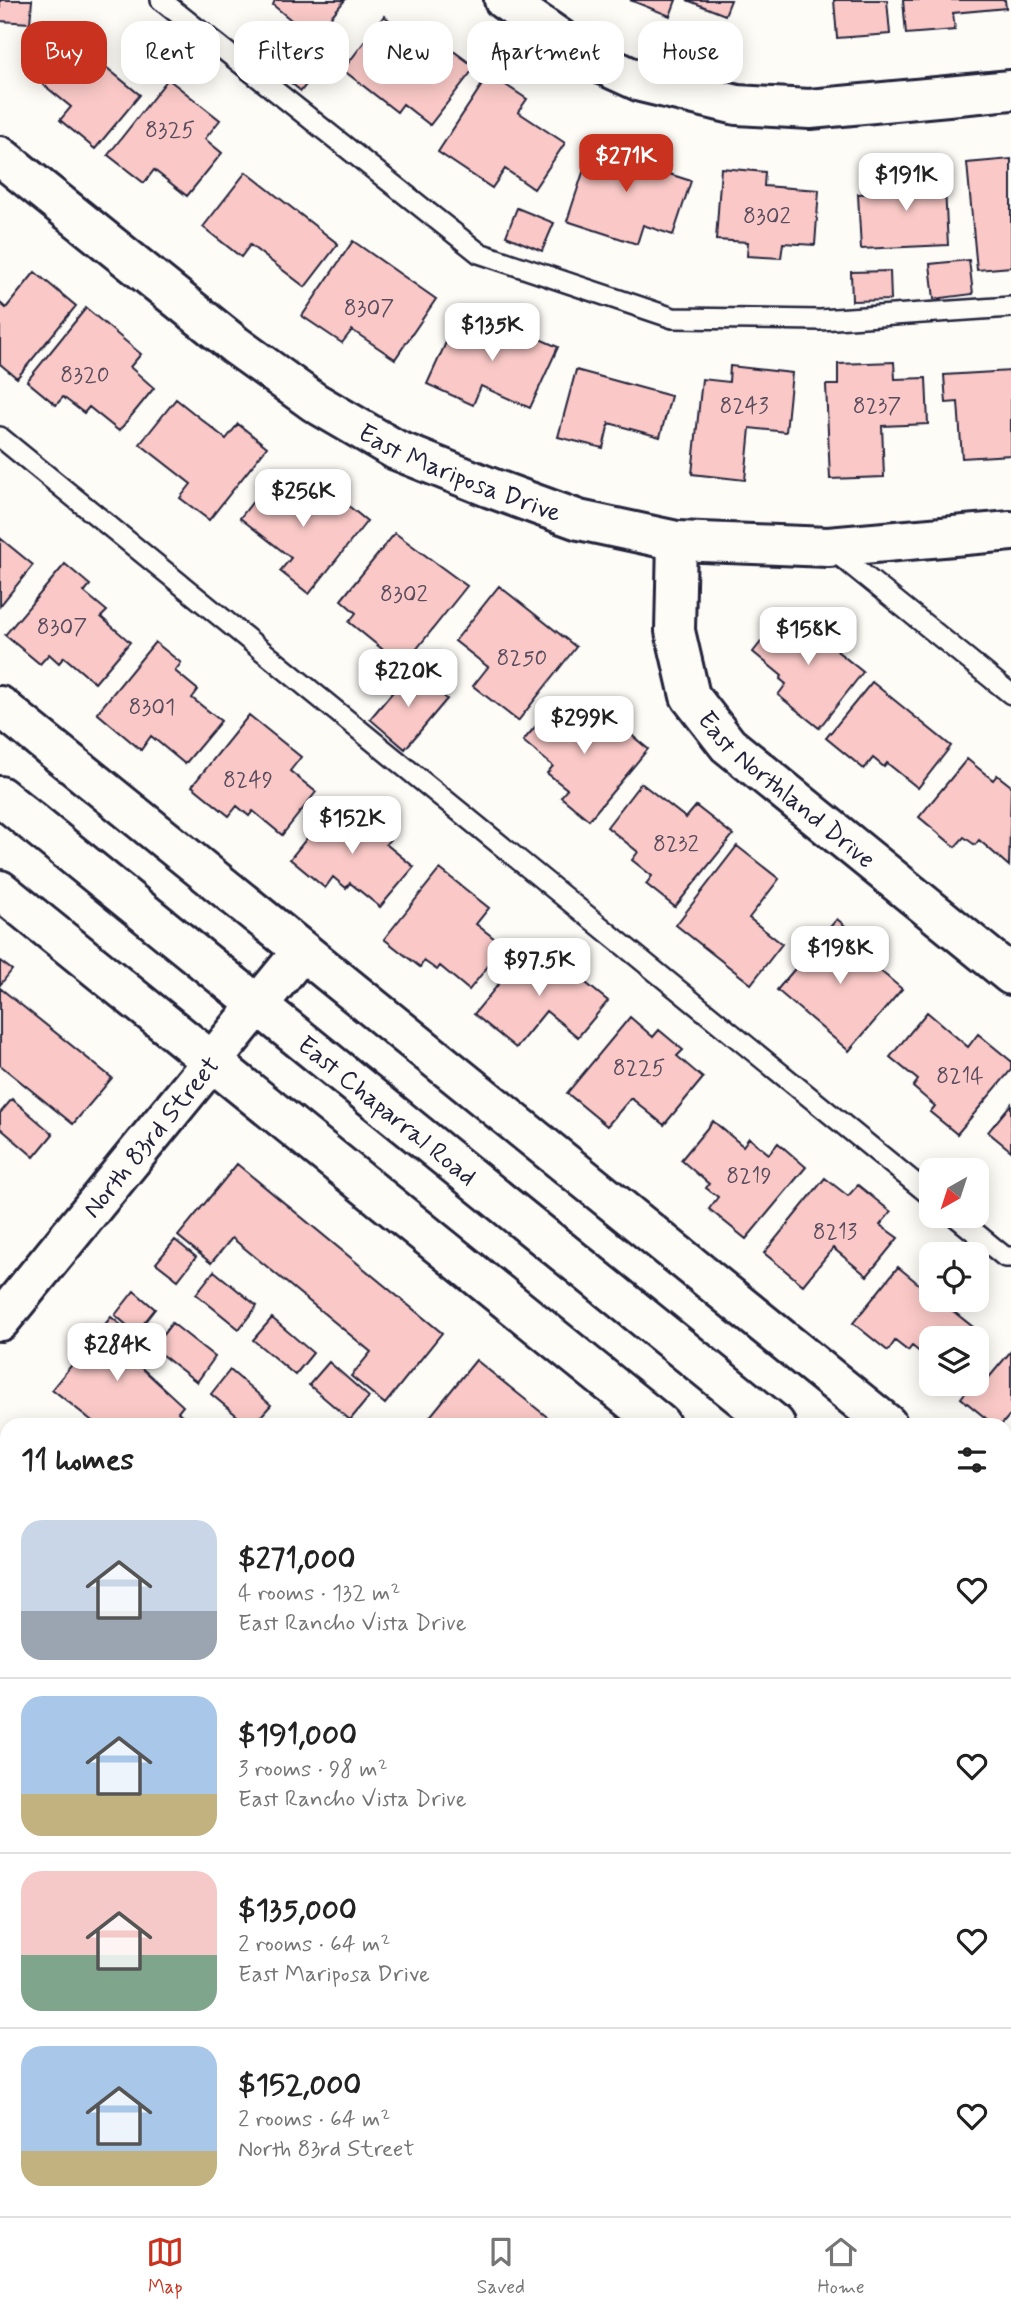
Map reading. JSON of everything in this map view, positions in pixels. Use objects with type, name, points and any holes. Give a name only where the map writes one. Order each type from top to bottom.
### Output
[{"type":"street","points":[[504,0],[586,57],[641,82],[737,105],[810,109],[1011,90]]},
{"type":"street","name":"East Mariposa Drive","points":[[0,156],[235,345],[314,402],[385,443],[491,488],[579,520],[677,541],[828,547],[1011,531]]},
{"type":"street","name":"East Northland Drive","points":[[677,541],[675,631],[690,696],[727,745],[1011,975]]},
{"type":"street","points":[[0,706],[880,1418]]},
{"type":"street","name":"East Chaparral Road","points":[[0,796],[768,1418]]},
{"type":"street","points":[[0,890],[653,1418]]},
{"type":"street","name":"North 83rd Street","points":[[0,1321],[302,951]]},
{"type":"lane","points":[[161,0],[479,253],[673,318],[820,320],[1011,307]]},
{"type":"lane","points":[[0,438],[919,1186]]},
{"type":"lane","points":[[828,547],[1011,694]]},
{"type":"lane","points":[[970,1228],[1005,1257],[1011,1257]]},
{"type":"building","points":[[0,0],[32,0],[30,21],[0,21]]},
{"type":"building","points":[[275,0],[345,0],[327,21],[292,21],[273,5]]},
{"type":"building","points":[[630,0],[676,0],[670,16]]},
{"type":"building","points":[[687,0],[731,0],[725,15]]},
{"type":"building","points":[[834,0],[887,0],[890,34],[837,38]]},
{"type":"building","points":[[903,0],[1005,0],[1006,8],[953,13],[955,30],[906,34]]},
{"type":"building","points":[[363,44],[363,84],[453,84],[453,51],[467,61],[467,77],[430,125],[403,104],[397,112],[349,75],[349,62]]},
{"type":"building","points":[[107,68],[121,79],[121,84],[127,84],[140,95],[95,149],[60,120],[71,107],[43,84],[107,84]]},
{"type":"building","points":[[164,84],[174,84],[220,120],[205,139],[222,153],[187,196],[154,170],[144,183],[108,155]]},
{"type":"building","points":[[292,84],[307,84],[301,91]]},
{"type":"building","points":[[482,84],[504,84],[527,99],[518,112],[565,143],[534,189],[505,169],[492,188],[438,152]]},
{"type":"building","points":[[595,136],[642,151],[638,164],[691,181],[673,235],[643,225],[637,244],[567,221]]},
{"type":"building","points":[[1011,159],[1011,267],[977,270],[967,163]]},
{"type":"building","points":[[721,168],[765,172],[764,186],[819,190],[815,245],[783,243],[781,258],[747,256],[748,242],[716,240]]},
{"type":"building","points":[[944,170],[948,245],[861,249],[858,194],[897,192],[896,172]]},
{"type":"building","points":[[246,172],[338,244],[305,287],[250,245],[241,257],[203,227]]},
{"type":"building","points":[[517,208],[554,223],[542,251],[506,236]]},
{"type":"building","points":[[353,241],[436,299],[395,359],[352,330],[342,343],[302,316]]},
{"type":"building","points":[[969,260],[973,294],[934,299],[930,264]]},
{"type":"building","points":[[890,271],[891,300],[852,301],[851,272]]},
{"type":"building","points":[[35,272],[76,306],[17,378],[0,364],[0,303],[6,308]]},
{"type":"building","points":[[86,308],[141,354],[130,367],[154,388],[119,431],[89,407],[84,413],[63,397],[56,405],[27,381]]},
{"type":"building","points":[[458,316],[489,331],[494,319],[558,347],[530,408],[481,386],[473,405],[427,384]]},
{"type":"building","points":[[894,362],[895,379],[926,378],[928,424],[882,426],[884,477],[830,479],[826,385],[838,385],[838,364]]},
{"type":"building","points":[[730,366],[792,373],[786,432],[750,428],[745,480],[692,474],[702,379],[729,382]]},
{"type":"building","points":[[576,370],[671,396],[660,437],[609,423],[603,448],[558,437]]},
{"type":"building","points":[[1011,371],[1011,455],[962,458],[958,402],[946,403],[944,375]]},
{"type":"building","points":[[176,399],[226,439],[238,424],[267,447],[209,520],[180,498],[191,484],[140,444]]},
{"type":"building","points":[[278,470],[324,507],[335,495],[367,521],[309,594],[280,571],[291,558],[240,518]]},
{"type":"building","points":[[395,533],[467,586],[403,666],[349,622],[356,613],[341,600]]},
{"type":"building","points":[[0,538],[33,565],[0,606]]},
{"type":"building","points":[[65,564],[90,585],[84,592],[107,611],[101,617],[130,642],[95,683],[64,657],[59,663],[49,654],[40,664],[5,635]]},
{"type":"building","points":[[499,586],[576,647],[518,721],[473,686],[488,667],[455,641]]},
{"type":"building","points":[[787,609],[812,630],[818,623],[843,644],[837,651],[863,672],[819,728],[778,695],[786,684],[780,679],[782,676],[753,652]]},
{"type":"building","points":[[155,642],[181,663],[175,671],[198,690],[192,698],[221,721],[185,764],[151,736],[141,750],[97,713]]},
{"type":"building","points":[[412,669],[447,699],[405,749],[370,719]]},
{"type":"building","points":[[872,682],[951,746],[918,788],[887,763],[884,767],[873,758],[864,769],[826,738]]},
{"type":"building","points":[[560,698],[600,732],[612,719],[648,749],[589,820],[561,797],[567,789],[547,773],[553,766],[523,741]]},
{"type":"building","points":[[249,715],[301,757],[290,771],[316,792],[282,835],[253,811],[249,816],[237,806],[229,816],[192,786]]},
{"type":"building","points":[[967,759],[993,780],[997,775],[1011,786],[1009,866],[979,840],[975,845],[964,837],[955,847],[919,817]]},
{"type":"building","points":[[641,783],[686,818],[696,806],[733,835],[675,907],[646,884],[652,876],[632,860],[638,852],[607,827]]},
{"type":"building","points":[[337,801],[363,822],[366,818],[391,838],[386,844],[414,867],[380,907],[350,883],[346,888],[333,877],[325,888],[290,859]]},
{"type":"building","points":[[737,846],[779,879],[749,918],[782,944],[751,984],[676,925]]},
{"type":"building","points":[[440,869],[489,908],[476,924],[504,946],[469,990],[440,966],[437,970],[424,961],[420,967],[384,939]]},
{"type":"building","points":[[837,919],[877,953],[870,962],[902,989],[849,1051],[777,990]]},
{"type":"building","points":[[534,941],[608,1001],[578,1037],[546,1011],[516,1048],[474,1014]]},
{"type":"building","points":[[0,961],[12,970],[0,985]]},
{"type":"building","points":[[0,988],[112,1078],[73,1124],[0,1065]]},
{"type":"building","points":[[927,1012],[968,1047],[978,1034],[1011,1061],[1011,1070],[957,1134],[930,1112],[935,1106],[913,1087],[918,1080],[890,1057]]},
{"type":"building","points":[[630,1017],[653,1037],[659,1030],[683,1050],[677,1056],[703,1078],[664,1125],[631,1098],[607,1126],[567,1093]]},
{"type":"building","points":[[12,1099],[53,1134],[34,1157],[0,1128],[0,1113]]},
{"type":"building","points":[[1011,1104],[1011,1151],[988,1132]]},
{"type":"building","points":[[713,1121],[743,1146],[749,1138],[769,1154],[778,1143],[806,1167],[746,1239],[709,1209],[718,1197],[706,1188],[709,1184],[681,1160]]},
{"type":"building","points":[[237,1164],[442,1333],[385,1404],[351,1376],[371,1352],[232,1238],[211,1263],[178,1236]]},
{"type":"building","points":[[825,1178],[848,1196],[858,1185],[891,1212],[880,1225],[898,1238],[867,1276],[833,1248],[803,1285],[764,1253]]},
{"type":"building","points":[[175,1240],[196,1257],[178,1280],[156,1263]]},
{"type":"building","points":[[898,1267],[919,1284],[919,1312],[954,1312],[972,1326],[919,1326],[919,1352],[912,1346],[908,1351],[895,1341],[888,1351],[853,1323]]},
{"type":"building","points":[[214,1271],[257,1306],[239,1329],[196,1294]]},
{"type":"building","points":[[134,1291],[155,1309],[136,1333],[115,1315]]},
{"type":"building","points":[[111,1317],[145,1345],[133,1360],[183,1406],[178,1412],[186,1418],[88,1418],[52,1389]]},
{"type":"building","points":[[272,1318],[313,1353],[295,1375],[253,1340]]},
{"type":"building","points":[[172,1323],[215,1357],[197,1382],[153,1348]]},
{"type":"building","points":[[1011,1351],[1011,1414],[1007,1418],[986,1418],[961,1398],[989,1396],[989,1377]]},
{"type":"building","points":[[476,1360],[548,1418],[429,1418]]},
{"type":"building","points":[[329,1362],[369,1397],[352,1418],[348,1418],[309,1385]]},
{"type":"building","points":[[230,1370],[271,1405],[259,1418],[240,1418],[211,1394]]}]
